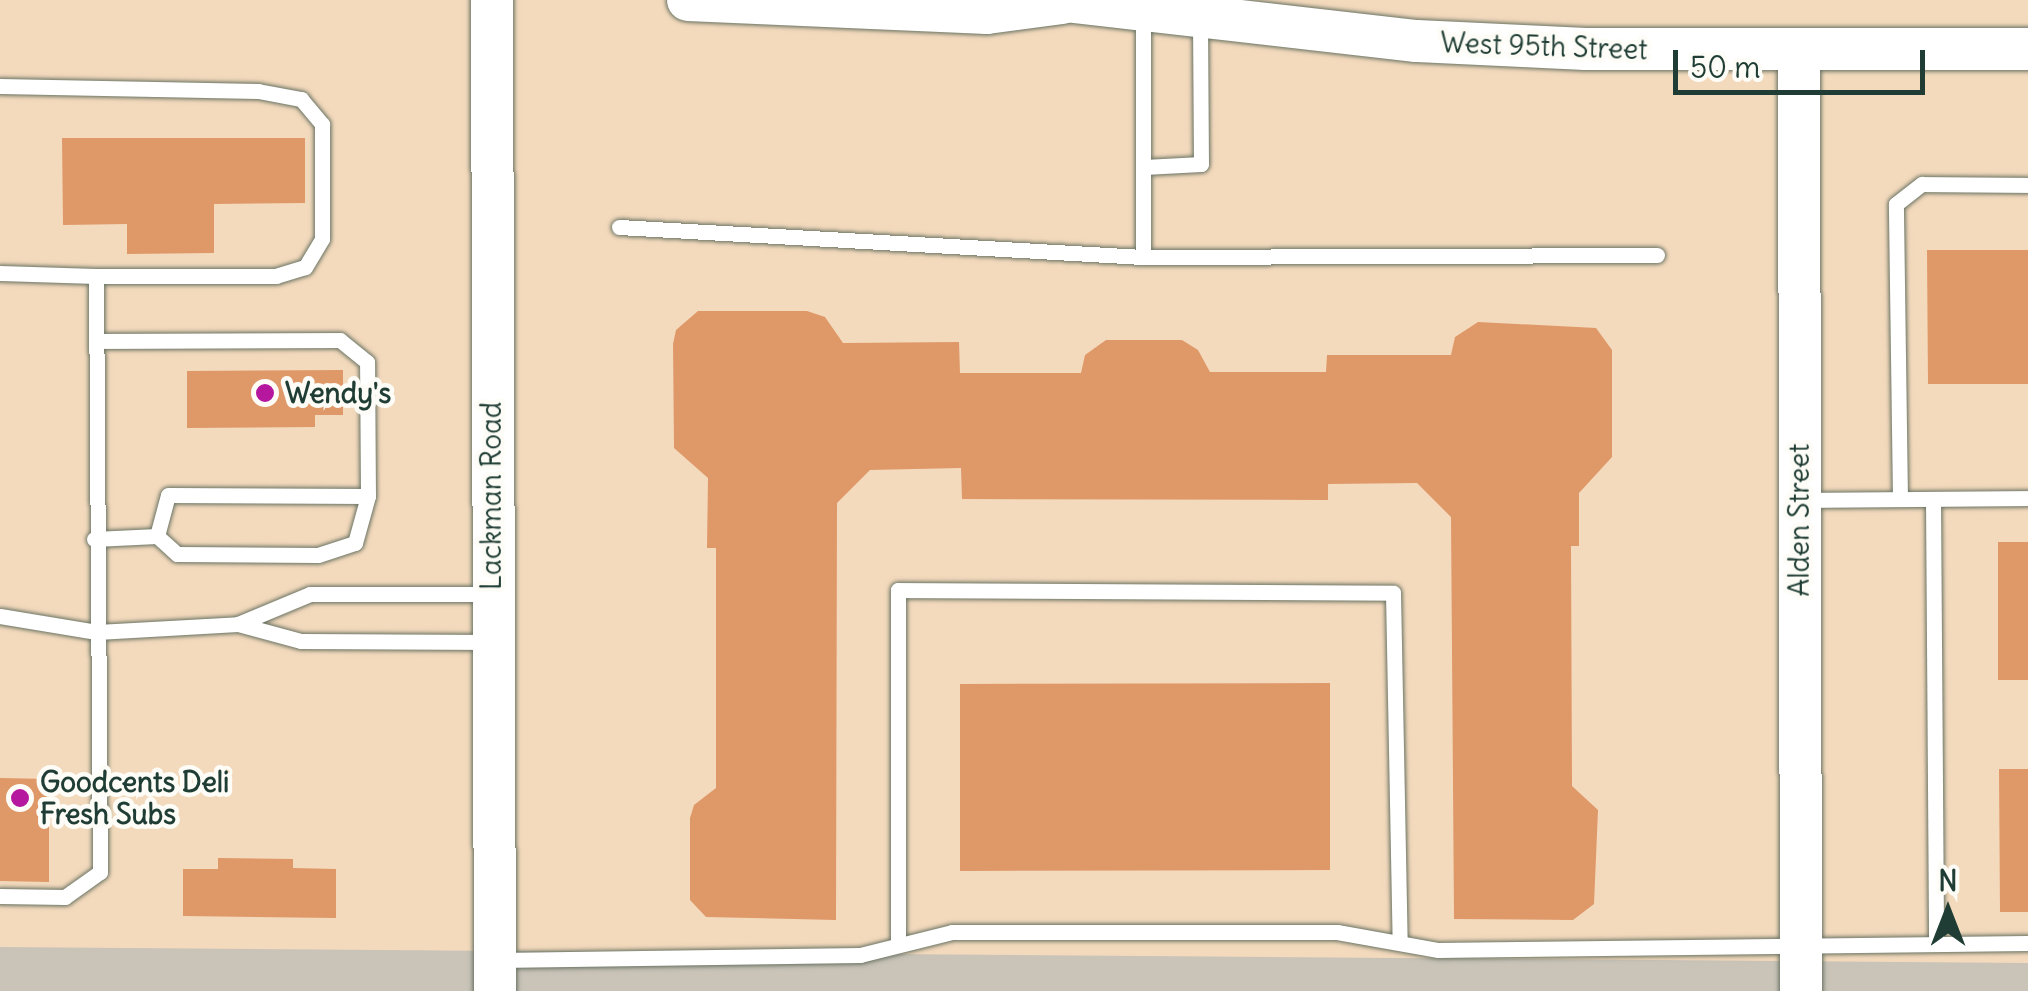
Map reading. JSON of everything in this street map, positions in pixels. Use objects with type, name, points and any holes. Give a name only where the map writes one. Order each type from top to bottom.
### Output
[{"type":"main road","name":"Lackman Road","points":[[492,0],[495,975]]},
{"type":"main road","name":"West 95th Street","points":[[688,0],[987,13],[1059,1],[1200,21],[1436,42],[1799,50],[2028,49]]},
{"type":"main road","name":"Alden Street","points":[[1799,50],[1800,991]]},
{"type":"lane","points":[[1143,14],[1143,257]]},
{"type":"lane","points":[[1144,167],[1202,164],[1200,21]]},
{"type":"lane","points":[[0,86],[258,91],[300,99],[322,124],[322,239],[305,267],[276,276],[0,273]]},
{"type":"lane","points":[[1900,499],[1896,204],[1922,184],[2028,185]]},
{"type":"lane","points":[[619,227],[1143,257],[1656,255]]},
{"type":"lane","points":[[0,896],[65,897],[100,872],[94,539],[96,276]]},
{"type":"lane","points":[[94,539],[156,536],[177,554],[318,555],[355,543],[368,496],[367,362],[340,340],[96,341]]},
{"type":"lane","points":[[156,536],[168,495],[368,496]]},
{"type":"lane","points":[[1799,500],[2028,498]]},
{"type":"lane","points":[[1933,499],[1936,944]]},
{"type":"lane","points":[[898,945],[898,590],[1393,593],[1400,943]]},
{"type":"lane","points":[[238,624],[310,594],[491,594]]},
{"type":"lane","points":[[0,616],[96,632],[238,624],[302,640],[491,642]]},
{"type":"lane","points":[[495,975],[860,954],[952,932],[1337,932],[1438,950],[2028,943]]},
{"type":"shaded area","points":[[0,947],[2028,963],[2028,991],[0,991]]},
{"type":"building","points":[[62,138],[305,138],[305,203],[214,204],[214,253],[127,254],[127,224],[63,225]]},
{"type":"building","points":[[1927,250],[2028,250],[2028,384],[1928,384]]},
{"type":"building","points":[[698,311],[807,311],[825,317],[843,343],[959,342],[960,373],[1081,373],[1085,355],[1106,340],[1182,340],[1198,350],[1210,372],[1326,372],[1327,355],[1451,355],[1455,337],[1478,322],[1596,328],[1612,350],[1612,457],[1579,493],[1579,546],[1571,546],[1572,786],[1598,810],[1594,904],[1573,920],[1454,919],[1451,517],[1417,483],[1328,484],[1328,500],[962,499],[961,468],[870,470],[837,503],[836,920],[706,917],[690,900],[690,818],[694,805],[716,788],[716,548],[707,548],[708,478],[674,448],[673,344],[676,330]]},
{"type":"building","name":"Wendy's","points":[[343,370],[343,415],[315,415],[315,427],[187,428],[187,371]]},
{"type":"building","points":[[1998,542],[2028,542],[2028,680],[1998,680]]},
{"type":"building","points":[[1330,683],[1330,870],[960,871],[960,684]]},
{"type":"building","points":[[1999,769],[2028,769],[2028,912],[2000,912]]},
{"type":"building","points":[[0,778],[49,779],[49,882],[0,881]]},
{"type":"building","points":[[218,858],[293,859],[293,868],[336,869],[336,918],[183,916],[183,869],[218,869]]},
{"type":"place","name":"Wendy's","points":[[265,393]]},
{"type":"place","name":"Goodcents Deli Fresh Subs","points":[[20,798]]}]
